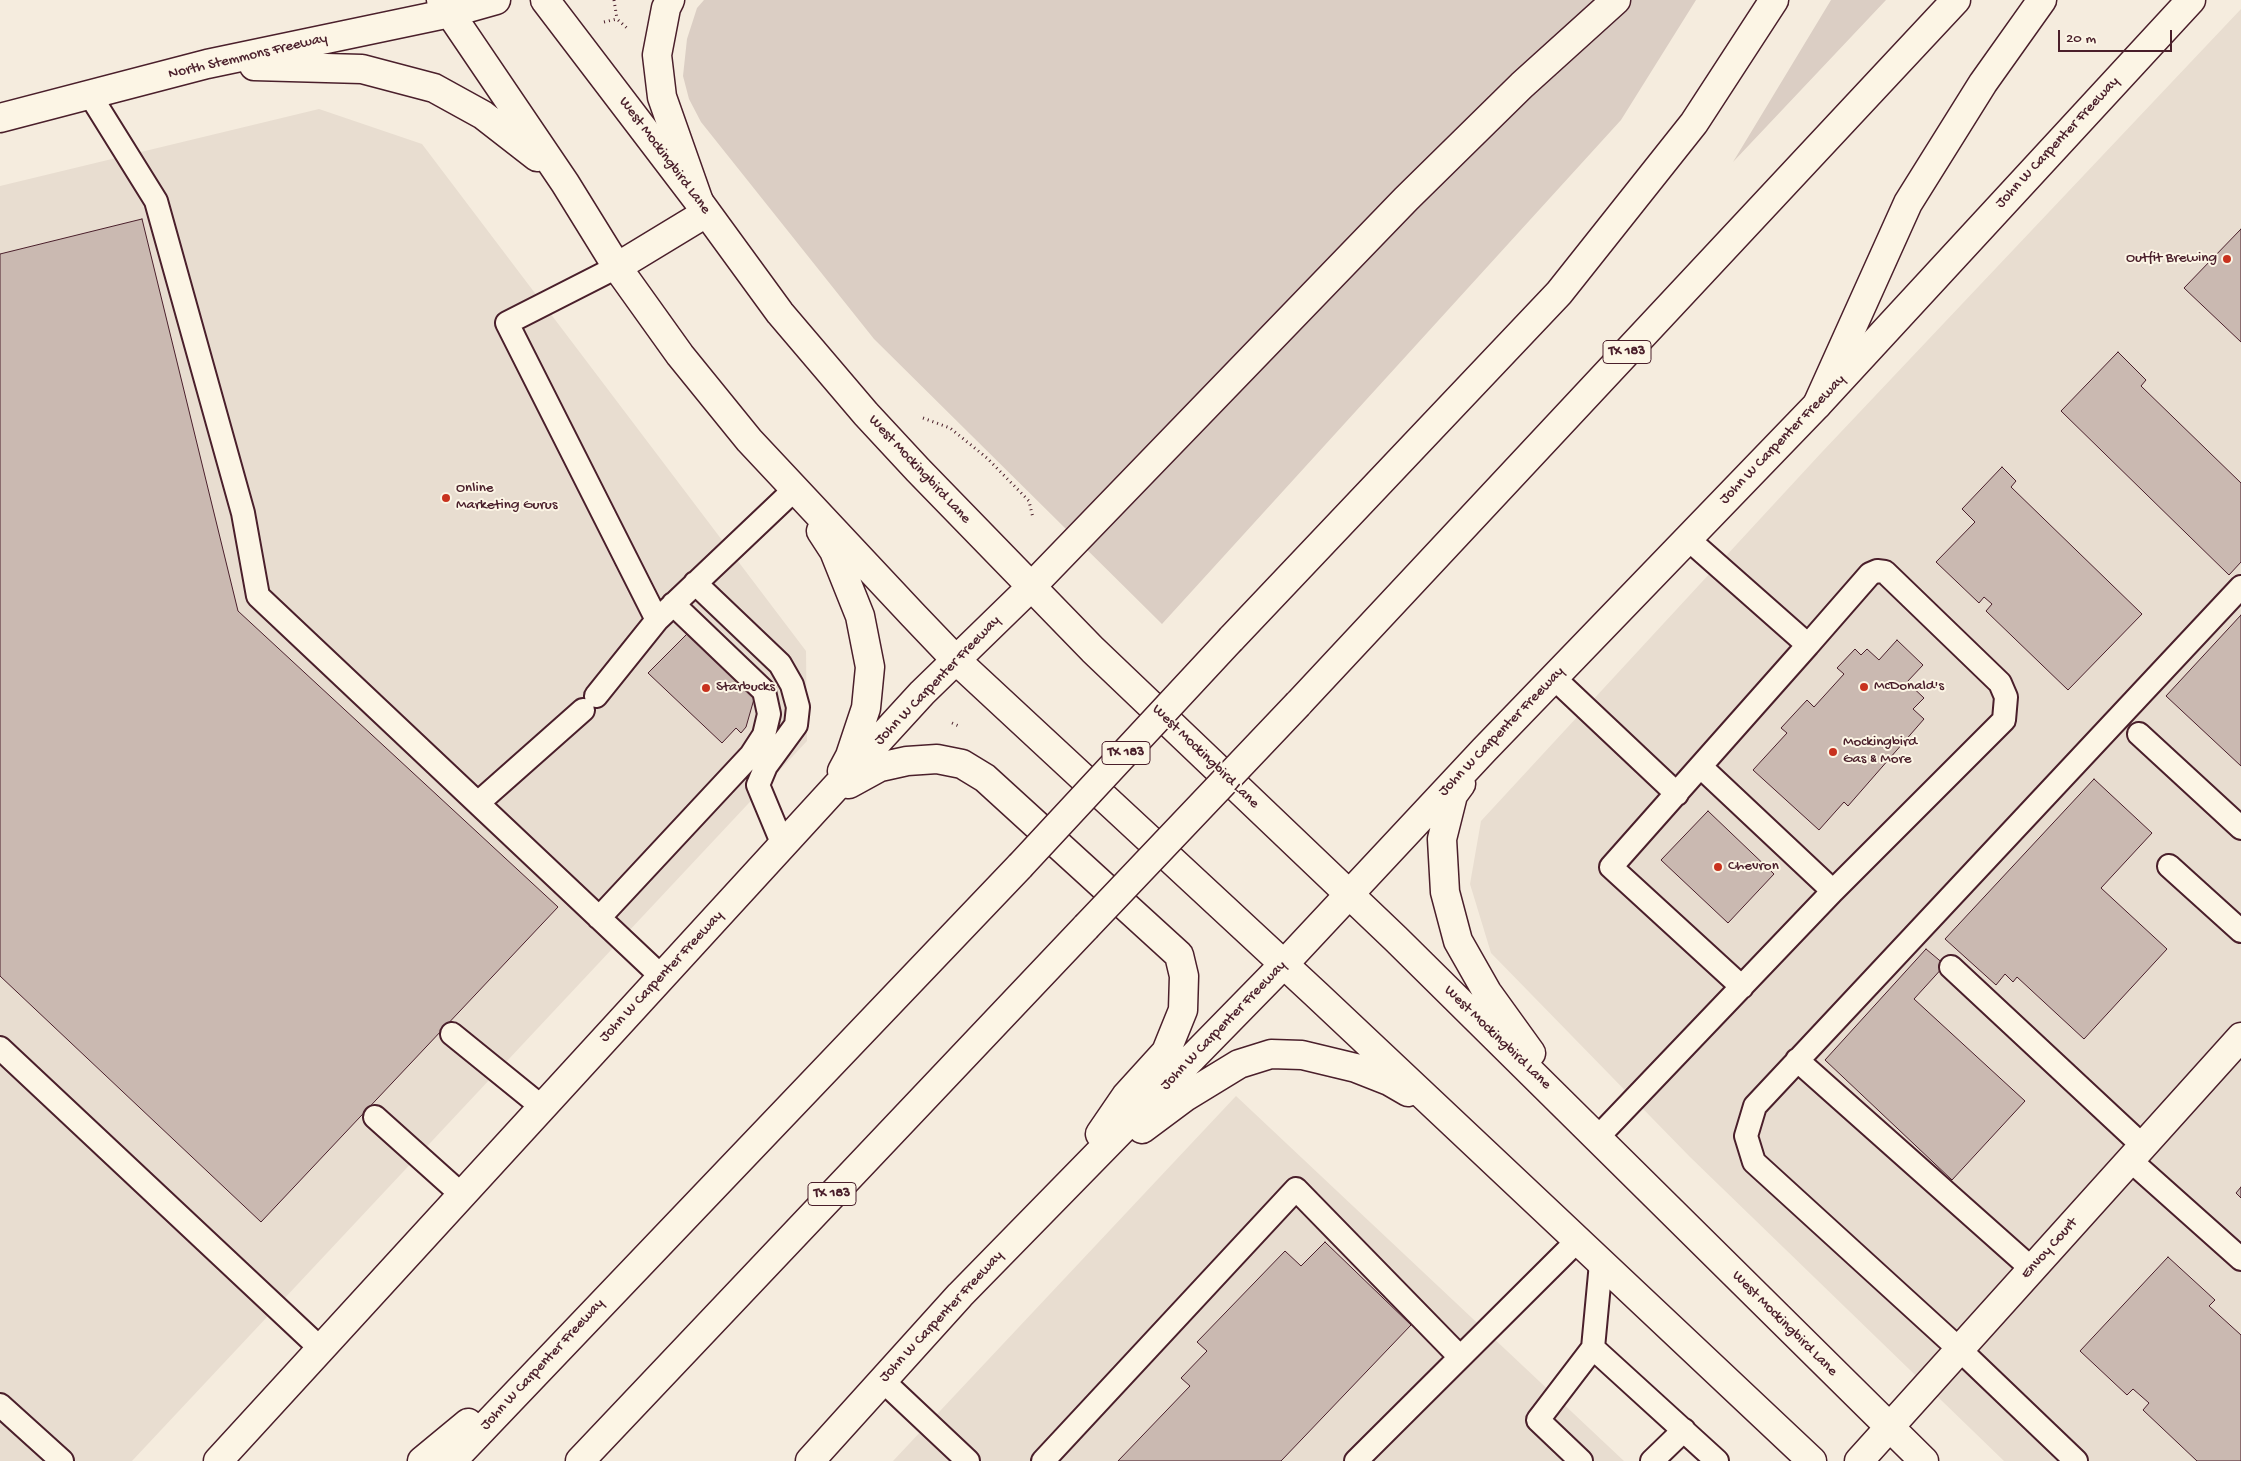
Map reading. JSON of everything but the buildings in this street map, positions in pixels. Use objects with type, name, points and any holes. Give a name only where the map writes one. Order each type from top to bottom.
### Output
[{"type":"main road","name":"North Stemmons Freeway","points":[[0,118],[207,64],[445,6],[496,0]]},
{"type":"main road","name":"West Mockingbird Lane","points":[[545,0],[780,313],[814,354],[918,470],[1093,650],[1350,894],[1924,1461]]},
{"type":"main road","points":[[617,267],[702,207],[662,97],[657,54],[666,8],[670,0]]},
{"type":"main road","name":"John W Carpenter Freeway","points":[[218,1461],[922,693],[1030,587],[1406,199],[1522,85],[1616,0]]},
{"type":"main road","name":"John W Carpenter Freeway","points":[[452,1461],[1020,866],[1231,639],[1559,293],[1694,123],[1774,0]]},
{"type":"main road","name":"TX 183","points":[[580,1461],[1298,704],[1956,0]]},
{"type":"main road","points":[[1817,405],[1908,202],[1983,83],[2042,0]]},
{"type":"main road","name":"John W Carpenter Freeway","points":[[810,1461],[960,1295],[1284,964],[1484,750],[1817,405],[2191,0]]},
{"type":"main road","points":[[445,6],[565,183],[617,267],[680,356],[716,402],[956,660],[1284,964],[1812,1461]]},
{"type":"main road","points":[[207,64],[362,69],[434,88],[483,115],[524,145],[565,183]]},
{"type":"main road","points":[[796,489],[834,551],[860,616],[870,667],[864,716],[850,756],[825,800]]},
{"type":"main road","points":[[1484,750],[1453,796],[1442,840],[1445,892],[1458,941],[1487,992],[1577,1117]]},
{"type":"main road","points":[[825,800],[880,767],[907,761],[937,759],[962,764],[985,778],[1179,955],[1184,976],[1183,1010],[1166,1052],[1126,1096],[1061,1191]]},
{"type":"main road","name":"Envoy Court","points":[[1859,1461],[2241,1037]]},
{"type":"main road","points":[[1061,1191],[1184,1097],[1239,1064],[1271,1054],[1302,1056],[1356,1068],[1389,1081],[1441,1112]]},
{"type":"main road","points":[[422,1461],[556,1351]]},
{"type":"lane","points":[[90,95],[156,201],[243,513],[258,596],[662,978]]},
{"type":"lane","points":[[617,267],[507,323],[656,620]]},
{"type":"lane","points":[[478,803],[589,703],[656,620],[796,489]]},
{"type":"lane","points":[[1688,539],[1808,645]]},
{"type":"lane","points":[[1597,1138],[1742,987],[1833,891],[2004,720],[2006,697],[2000,683],[1885,572],[1877,570],[1870,574],[1611,867],[1742,987]]},
{"type":"lane","points":[[695,583],[780,664],[792,684],[798,707],[796,725],[766,766],[758,786],[783,845]]},
{"type":"lane","points":[[2076,1461],[1959,1349],[1754,1162],[1746,1136],[1755,1106],[2241,587]]},
{"type":"lane","points":[[599,918],[751,755],[764,735],[769,714],[764,691],[673,604]]},
{"type":"lane","points":[[1554,678],[1677,794]]},
{"type":"lane","points":[[2139,734],[2241,828]]},
{"type":"lane","points":[[1701,767],[1833,891]]},
{"type":"lane","points":[[2169,866],[2241,931]]},
{"type":"lane","points":[[1952,967],[2241,1259]]},
{"type":"lane","points":[[452,1034],[542,1107]]},
{"type":"lane","points":[[0,1048],[321,1349]]},
{"type":"lane","points":[[1798,1060],[2032,1269]]},
{"type":"lane","points":[[374,1117],[462,1195]]},
{"type":"lane","points":[[1043,1461],[1296,1189],[1460,1358]]},
{"type":"lane","points":[[1356,1461],[1578,1240]]},
{"type":"lane","points":[[1581,1461],[1538,1420],[1593,1348],[1601,1263]]},
{"type":"lane","points":[[1593,1348],[1717,1461]]},
{"type":"lane","points":[[882,1380],[968,1461]]},
{"type":"lane","points":[[0,1405],[62,1461]]},
{"type":"lane","points":[[1652,1461],[1684,1430]]},
{"type":"path","points":[[614,0],[617,19],[631,32]]},
{"type":"path","points":[[604,22],[617,19]]},
{"type":"path","points":[[923,418],[950,428],[987,458],[1029,501],[1033,518]]},
{"type":"shaded area","points":[[704,0],[1696,0],[1621,120],[1162,624],[874,339],[701,122],[689,99],[683,76],[687,39],[697,8]]},
{"type":"shaded area","points":[[1831,0],[1886,0],[1733,162]]},
{"type":"shaded area","points":[[2241,9],[2241,1461],[2004,1461],[1690,1157],[1491,953],[1470,884],[1481,821],[1822,452]]},
{"type":"shaded area","points":[[319,109],[422,144],[806,651],[807,741],[132,1461],[0,1461],[0,186]]},
{"type":"shaded area","points":[[1236,1096],[1624,1461],[893,1461]]},
{"type":"place","name":"Outfit Brewing","points":[[2227,259]]},
{"type":"place","name":"Online Marketing Gurus","points":[[446,498]]},
{"type":"place","name":"McDonald's","points":[[1864,687]]},
{"type":"place","name":"Starbucks","points":[[706,688]]},
{"type":"place","name":"Mockingbird Gas & More","points":[[1833,752]]},
{"type":"place","name":"Chevron","points":[[1718,867]]}]
